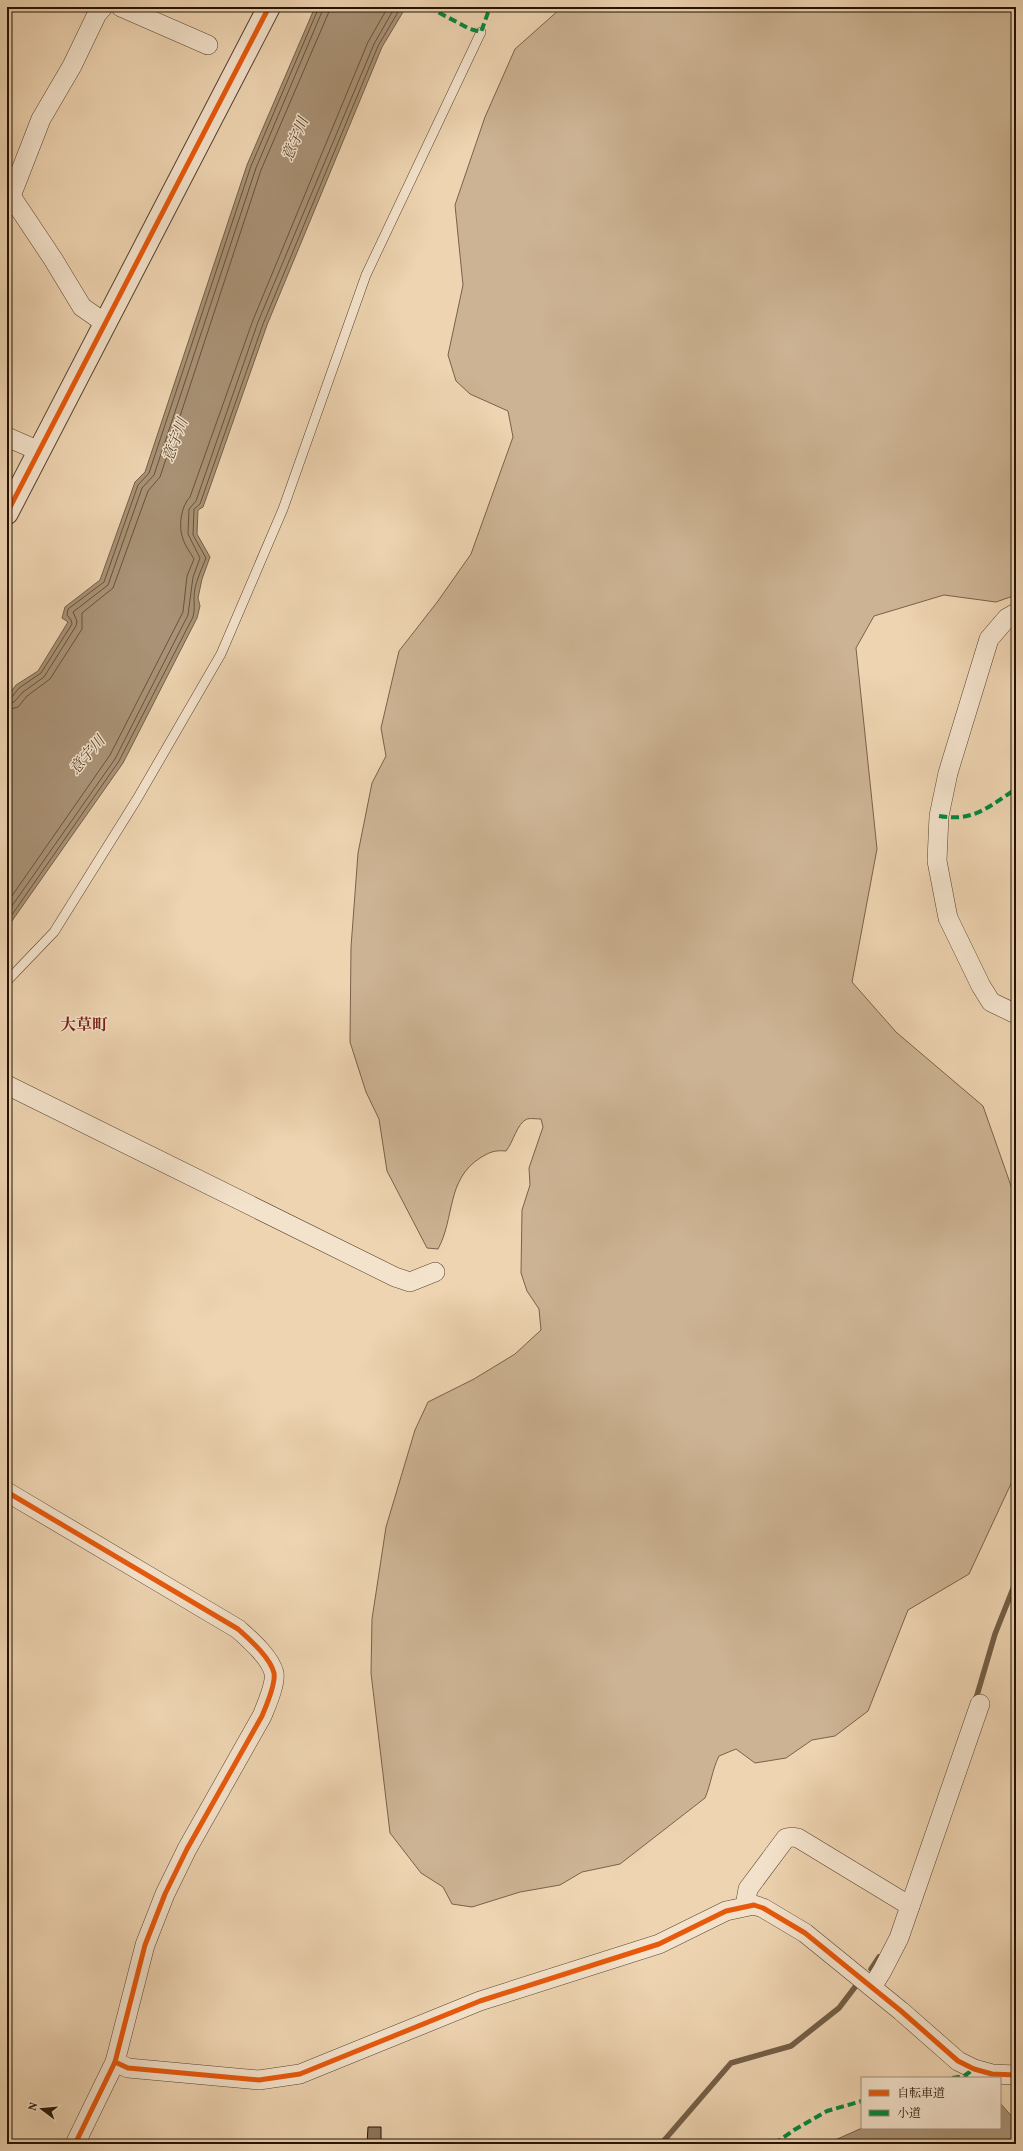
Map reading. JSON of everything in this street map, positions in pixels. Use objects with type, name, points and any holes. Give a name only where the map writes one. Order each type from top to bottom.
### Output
[{"type":"street","points":[[103,7],[97,14],[72,66],[41,119],[9,198],[53,259],[82,307],[105,324]]},
{"type":"street","points":[[121,7],[208,45]]},
{"type":"street","points":[[7,513],[269,7]]},
{"type":"street","points":[[7,437],[39,451]]},
{"type":"street","points":[[1016,613],[1007,618],[988,640],[948,773],[939,816],[937,861],[948,918],[981,986],[991,1002],[1016,1014]]},
{"type":"street","points":[[7,1086],[395,1277],[410,1282],[435,1272]]},
{"type":"street","points":[[7,1492],[238,1629],[258,1647],[274,1674],[271,1695],[262,1716],[187,1849],[165,1894],[145,1945],[115,2062],[75,2144]]},
{"type":"street","points":[[872,1987],[891,1954],[905,1903],[980,1704]]},
{"type":"street","points":[[745,1906],[748,1889],[786,1838],[792,1837],[798,1838],[905,1903]]},
{"type":"street","points":[[115,2062],[128,2068],[259,2080],[300,2074],[480,2001],[659,1944],[726,1910],[754,1905],[763,1908],[805,1933],[872,1987],[958,2061],[974,2069],[992,2074],[1016,2075]]},
{"type":"lane","points":[[7,981],[54,932],[137,798],[221,654],[283,509],[366,274],[481,32]]},
{"type":"shaded area","points":[[624,7],[1016,7],[1016,595],[996,602],[944,595],[874,616],[856,648],[877,849],[852,982],[896,1032],[983,1106],[1016,1200],[1016,1473],[969,1574],[908,1610],[868,1711],[835,1736],[812,1740],[786,1758],[755,1763],[736,1749],[719,1756],[705,1798],[620,1864],[582,1872],[560,1885],[520,1892],[472,1907],[452,1904],[443,1887],[421,1873],[390,1833],[371,1673],[372,1619],[386,1527],[415,1430],[428,1402],[474,1379],[515,1354],[541,1330],[539,1309],[527,1291],[521,1273],[522,1210],[530,1185],[529,1168],[543,1127],[541,1119],[527,1119],[520,1125],[506,1151],[495,1151],[489,1153],[469,1167],[461,1177],[456,1188],[447,1225],[438,1249],[427,1248],[387,1171],[379,1119],[366,1092],[350,1042],[351,947],[358,853],[372,783],[386,756],[381,728],[399,651],[438,601],[471,554],[513,437],[508,411],[470,394],[456,381],[448,355],[463,285],[455,205],[485,117],[515,49],[560,9]]},
{"type":"water","name":"意宇川","points":[[315,7],[406,7],[382,47],[267,325],[203,507],[198,510],[197,534],[210,557],[202,579],[198,598],[200,606],[197,618],[123,763],[7,928],[7,697],[16,685],[38,671],[68,622],[62,618],[65,607],[100,580],[135,482],[145,472],[247,165]]},
{"type":"water","points":[[1001,2104],[1016,2121],[1016,2144],[826,2144],[861,2128],[1001,2129]]},
{"type":"building","points":[[368,2127],[381,2127],[381,2144],[367,2144]]},
{"type":"waterway","points":[[975,1702],[995,1634],[1016,1581]]},
{"type":"waterway","points":[[871,1969],[879,1957]]},
{"type":"waterway","points":[[661,2144],[731,2063],[791,2046],[839,2008],[855,1987]]},
{"type":"marked path","points":[[428,7],[470,29],[481,32],[490,7]]},
{"type":"marked path","points":[[939,816],[962,817],[980,812],[1016,789]]},
{"type":"marked path","points":[[958,2077],[964,2076],[974,2069]]},
{"type":"marked path","points":[[774,2144],[794,2130],[827,2111],[861,2101]]},
{"type":"cycle path","points":[[7,513],[269,7]]},
{"type":"cycle path","points":[[7,1492],[238,1629],[264,1655],[274,1673],[274,1683],[262,1716],[187,1849],[165,1894],[145,1945],[115,2062],[75,2144]]},
{"type":"cycle path","points":[[115,2062],[128,2068],[259,2080],[300,2074],[480,2001],[659,1944],[726,1911],[754,1905],[763,1908],[805,1933],[901,2011],[958,2061],[974,2069],[992,2074],[1016,2075]]},
{"type":"district","name":"大草町","points":[[84,1024]]}]
